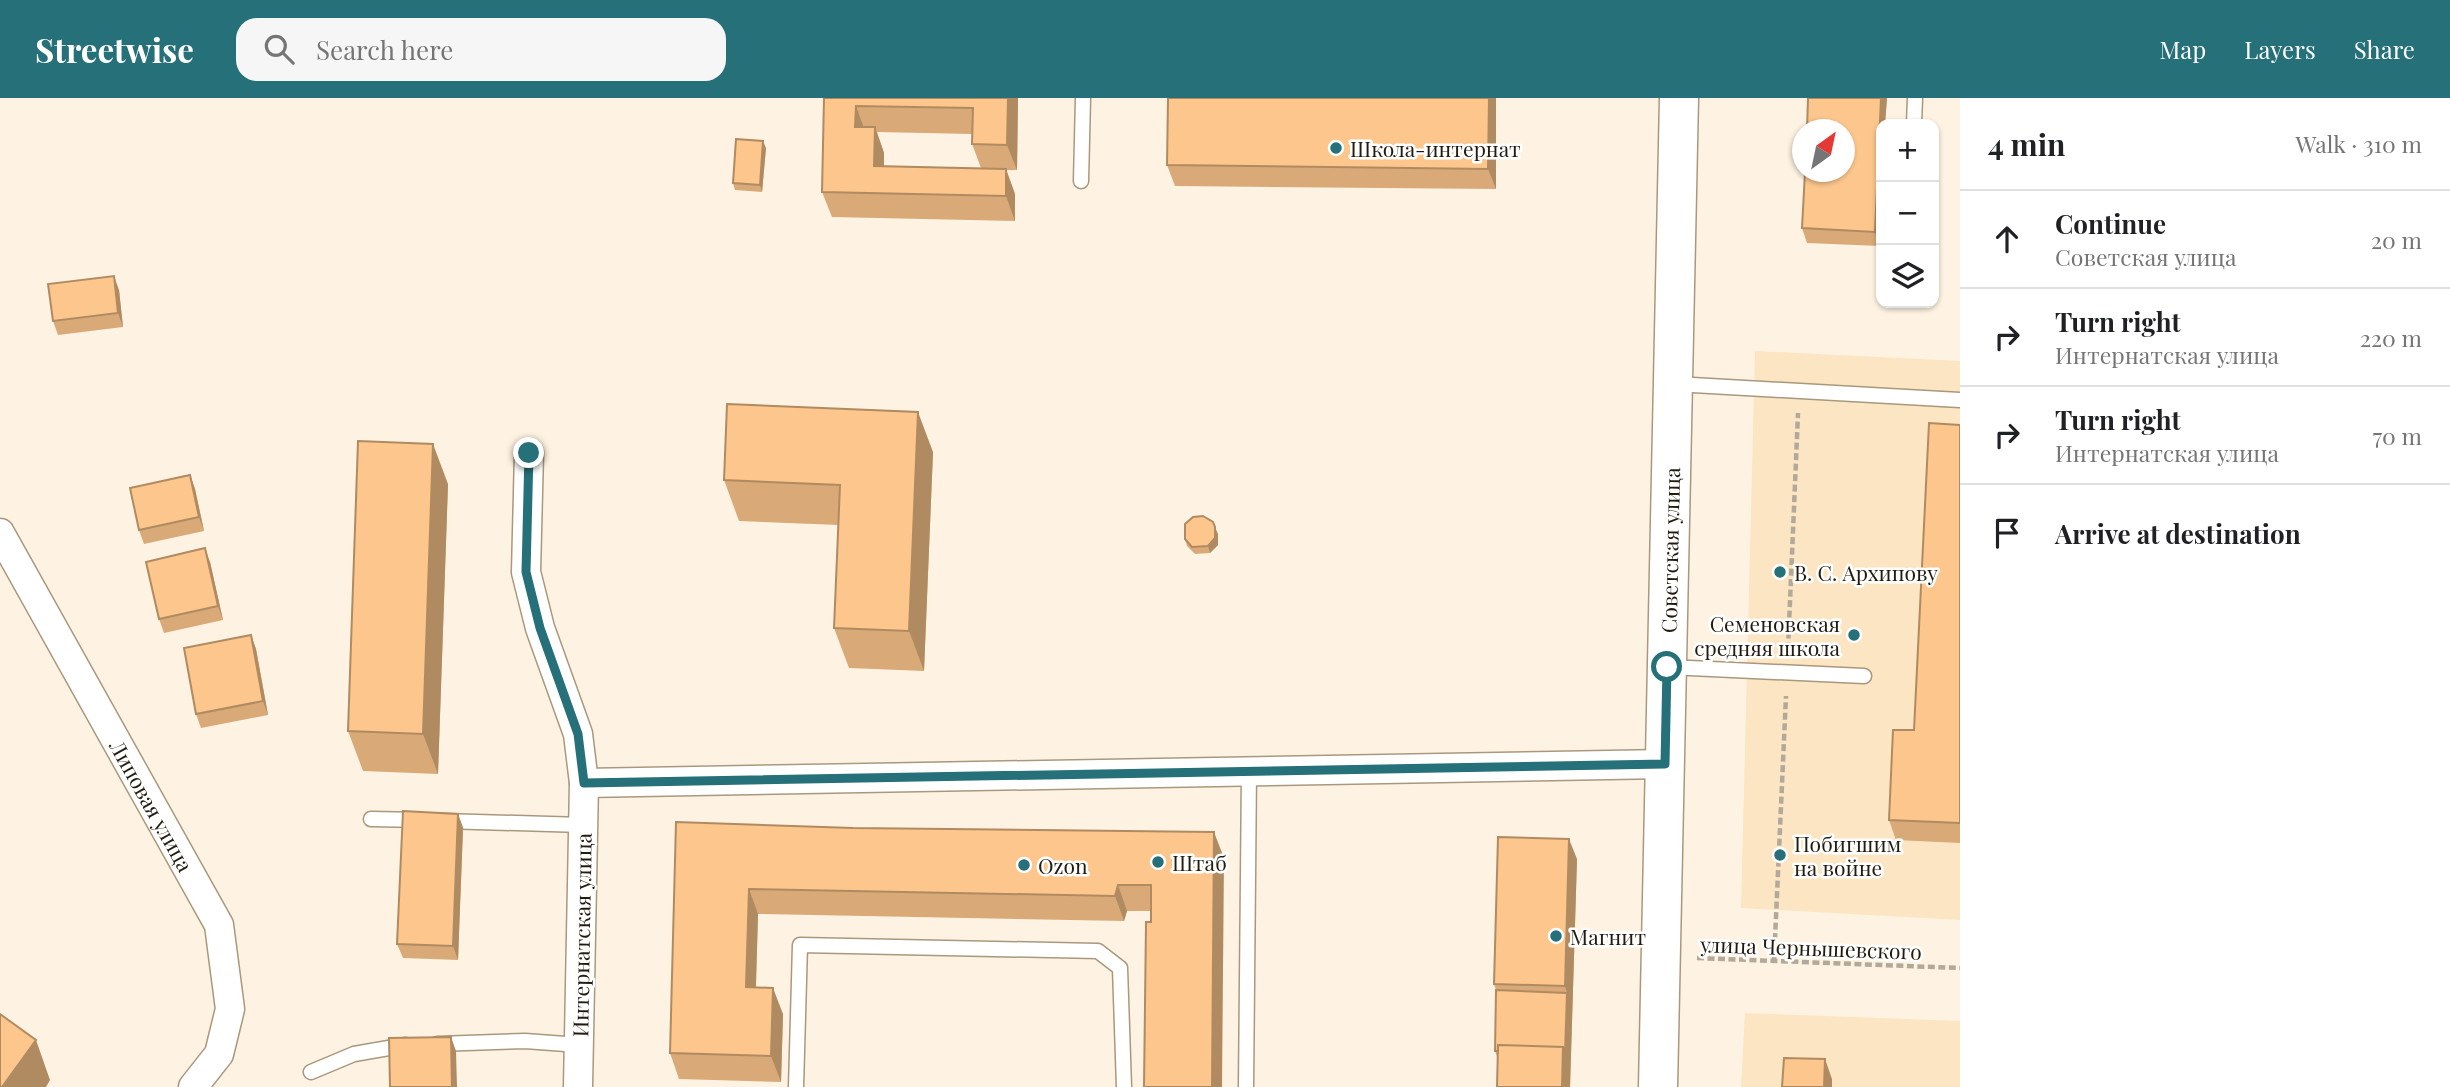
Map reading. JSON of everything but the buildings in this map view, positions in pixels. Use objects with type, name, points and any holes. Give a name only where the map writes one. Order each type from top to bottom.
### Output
[{"type":"main road","name":"Советская улица","points":[[1658,1087],[1679,98]]},
{"type":"street","name":"Интернатская улица","points":[[529,453],[526,572],[540,628],[578,734],[584,783],[578,1087]]},
{"type":"street","name":"Липовая улица","points":[[0,533],[219,925],[230,1009],[219,1054],[193,1087]]},
{"type":"street","points":[[584,783],[1665,764]]},
{"type":"lane","points":[[1081,181],[1083,98]]},
{"type":"lane","points":[[1914,119],[1915,98]]},
{"type":"lane","points":[[1673,384],[1960,400]]},
{"type":"lane","points":[[1667,667],[1864,676]]},
{"type":"lane","points":[[1246,1087],[1249,771]]},
{"type":"lane","points":[[371,819],[583,825]]},
{"type":"lane","points":[[796,1087],[800,945],[1098,951],[1120,968],[1124,1087]]},
{"type":"lane","points":[[311,1072],[354,1054],[398,1045],[525,1041],[579,1045]]},
{"type":"path","name":"улица Чернышевского","points":[[1661,957],[1960,968]]},
{"type":"shaded area","name":"Семеновская средняя школа","points":[[1755,351],[1960,361],[1960,920],[1741,908]]},
{"type":"shaded area","points":[[1745,1013],[1960,1021],[1960,1087],[1741,1087]]},
{"type":"place","name":"Школа-интернат","points":[[1336,148]]},
{"type":"place","name":"В. С. Архипову","points":[[1780,572]]},
{"type":"place","name":"Семеновская средняя школа","points":[[1854,635]]},
{"type":"place","name":"Побигшим на войне","points":[[1780,855]]},
{"type":"place","name":"Штаб","points":[[1158,862]]},
{"type":"place","name":"Ozon","points":[[1024,865]]},
{"type":"place","name":"Магнит","points":[[1556,936]]},
{"type":"route","points":[[529,453],[526,572],[540,628],[578,734],[584,783],[1665,764],[1667,667]]}]
